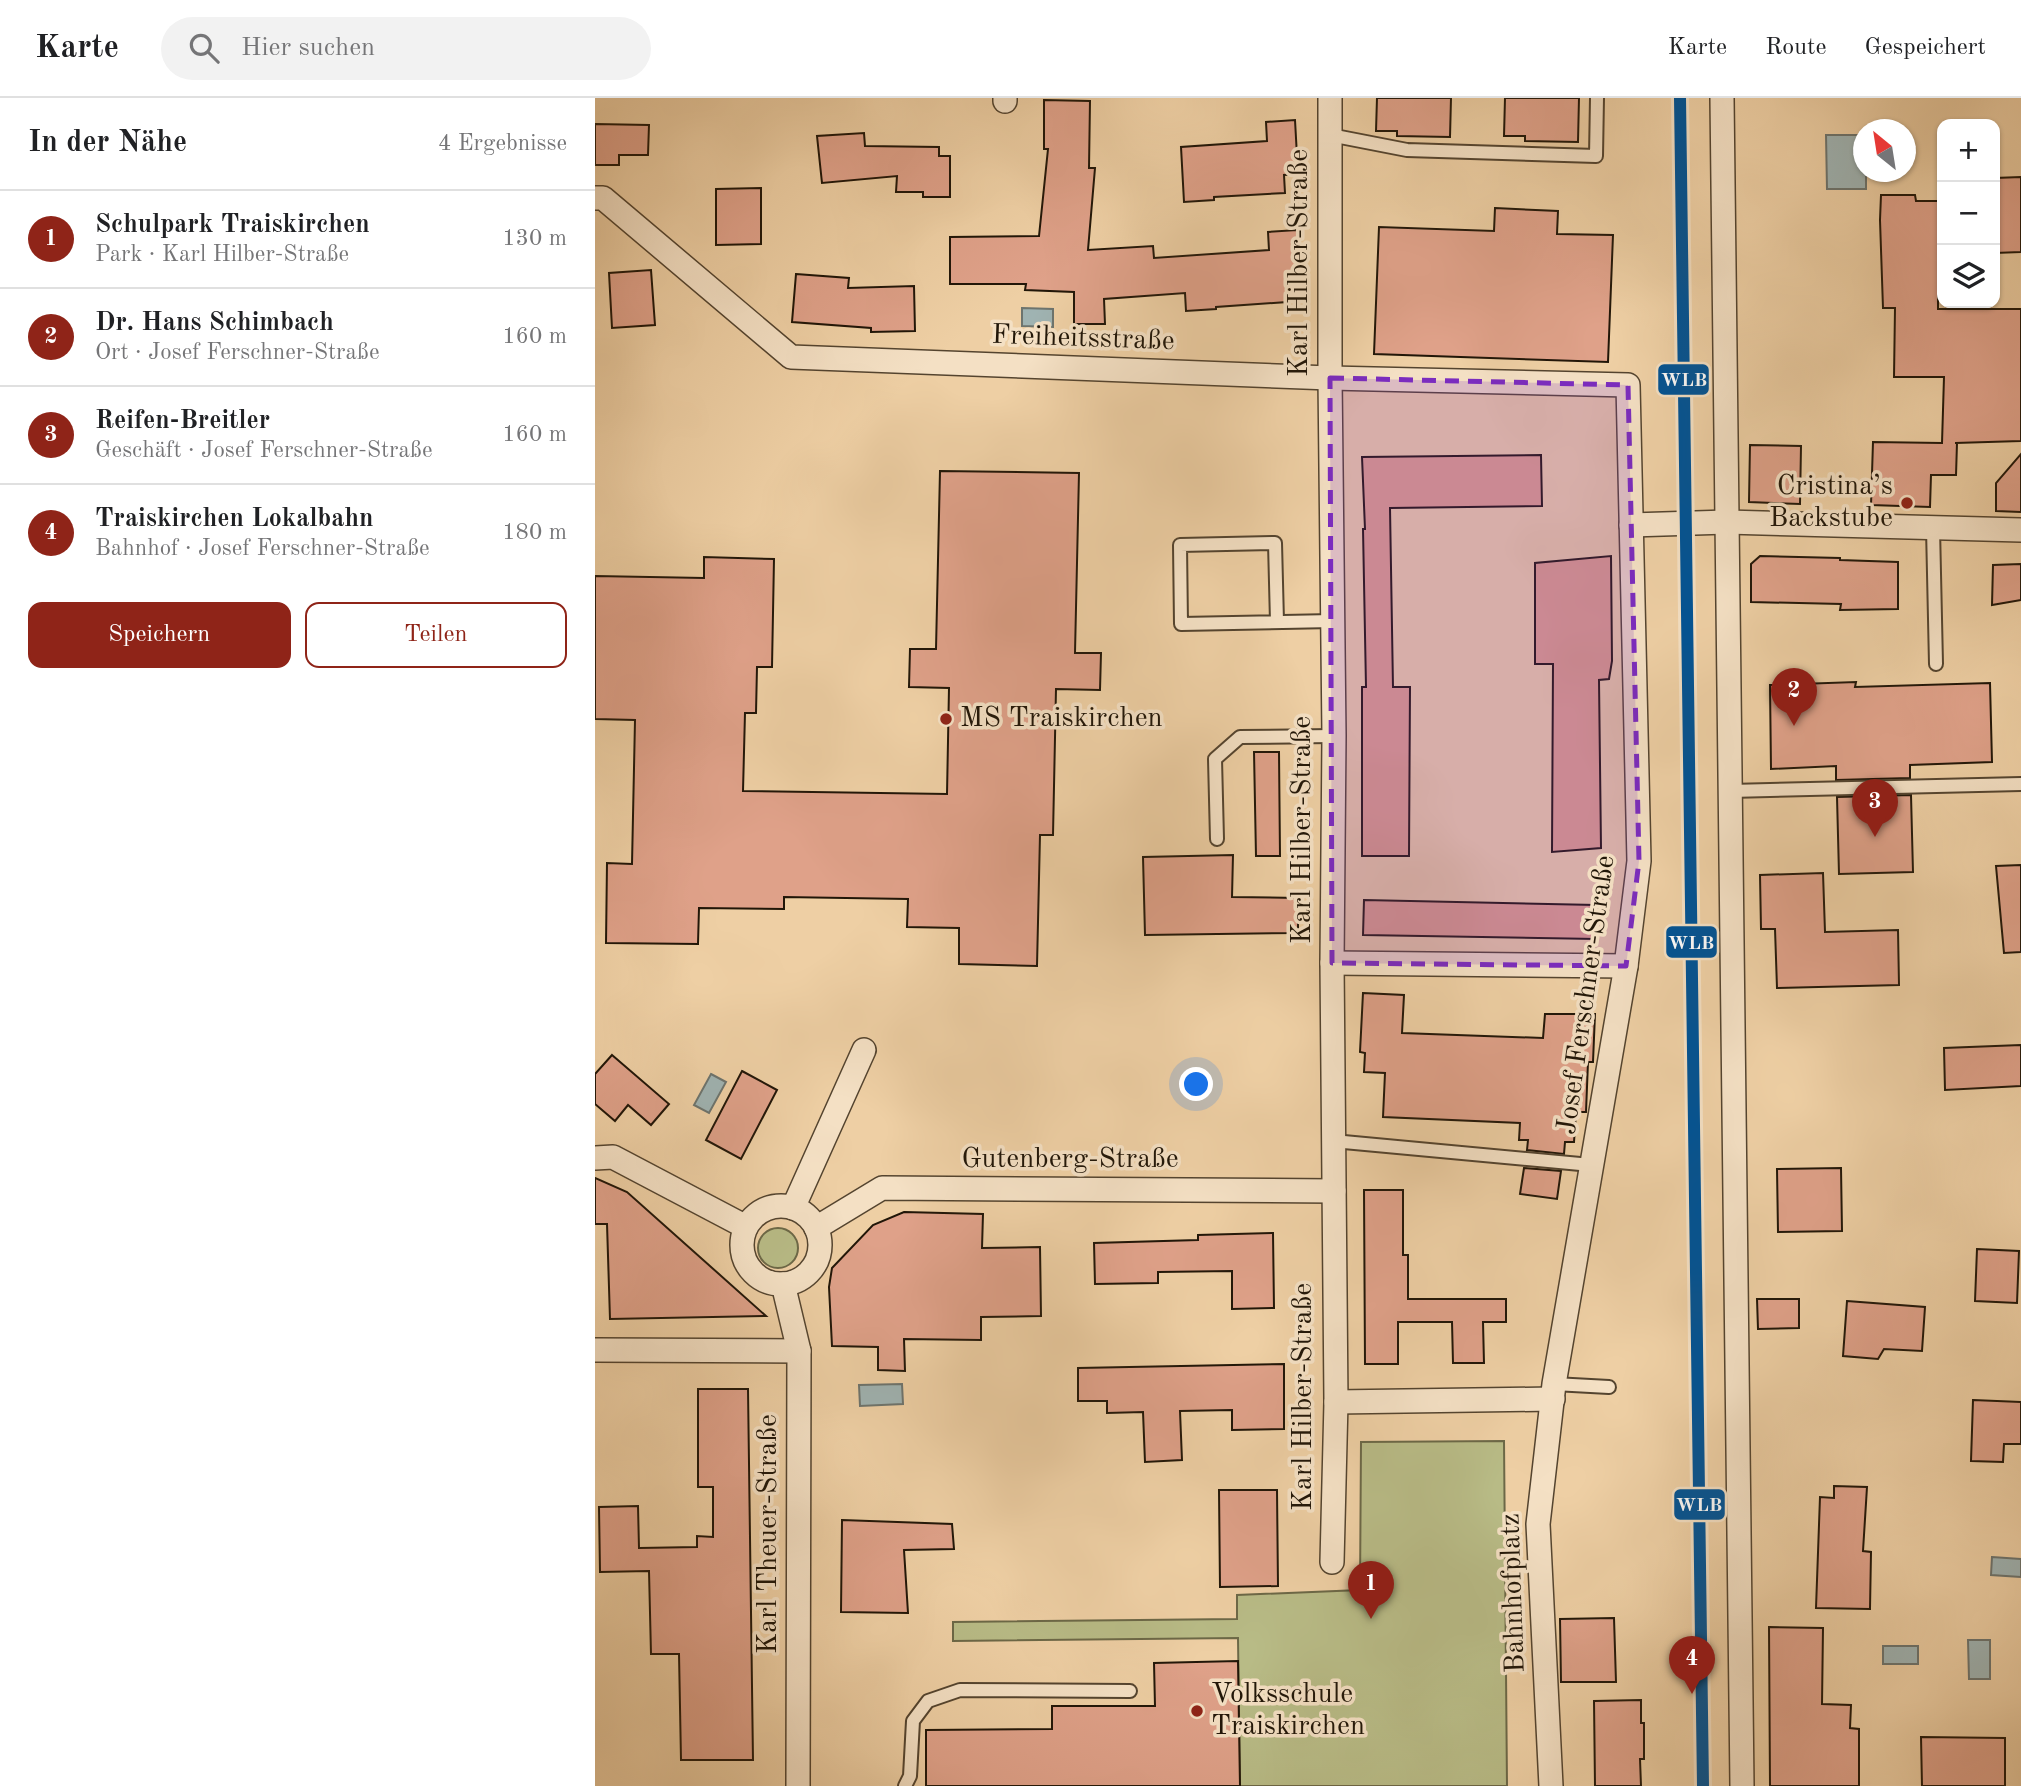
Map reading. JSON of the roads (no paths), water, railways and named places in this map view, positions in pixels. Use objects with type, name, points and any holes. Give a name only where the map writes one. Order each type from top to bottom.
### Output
[{"type":"street","name":"Karl Hilber-Straße","points":[[1330,98],[1336,1402],[1332,1562]]},
{"type":"street","points":[[1723,98],[1742,1786]]},
{"type":"street","name":"Freiheitsstraße","points":[[595,198],[604,198],[791,357],[1330,378],[1628,385]]},
{"type":"street","name":"Josef Ferschner-Straße","points":[[1553,1391],[1626,966],[1639,861],[1628,385]]},
{"type":"street","points":[[1631,525],[1727,522],[2021,530]]},
{"type":"street","points":[[1332,963],[1626,966]]},
{"type":"street","points":[[793,1208],[864,1050]]},
{"type":"street","points":[[595,1138],[604,1158],[746,1227]]},
{"type":"street","name":"Gutenberg-Straße","points":[[816,1228],[882,1188],[1334,1191]]},
{"type":"street","points":[[771,1207],[793,1208],[806,1215],[816,1228],[820,1240],[819,1253],[815,1265],[807,1275],[796,1282],[769,1283],[757,1277],[742,1254],[746,1227],[761,1211],[771,1207]]},
{"type":"street","name":"Karl Theuer-Straße","points":[[783,1284],[799,1351],[798,1786]]},
{"type":"street","points":[[595,1350],[799,1351]]},
{"type":"street","points":[[1336,1402],[1553,1391]]},
{"type":"street","name":"Bahnhofplatz","points":[[1551,1786],[1538,1524],[1553,1391]]},
{"type":"lane","points":[[1330,135],[1407,150],[1595,156],[1597,98]]},
{"type":"lane","points":[[1933,528],[1936,664]]},
{"type":"lane","points":[[1277,622],[1275,543],[1180,545],[1181,624],[1333,621]]},
{"type":"lane","points":[[1216,839],[1215,759],[1240,737],[1334,736]]},
{"type":"lane","points":[[1730,791],[2021,784]]},
{"type":"lane","points":[[1333,1141],[1591,1165]]},
{"type":"lane","points":[[1553,1391],[1609,1387]]},
{"type":"lane","points":[[905,1786],[910,1776],[913,1721],[928,1701],[960,1690],[1130,1692]]},
{"type":"place","name":"Cristina’s Backstube","points":[[1907,503]]},
{"type":"place","name":"MS Traiskirchen","points":[[946,719]]},
{"type":"place","name":"Dr. Hans Schimbach","points":[[1794,726]]},
{"type":"place","name":"Reifen-Breitler","points":[[1875,837]]},
{"type":"place","name":"Schulpark Traiskirchen","points":[[1371,1619]]},
{"type":"place","name":"Traiskirchen Lokalbahn","points":[[1692,1694]]},
{"type":"place","name":"Volksschule Traiskirchen","points":[[1197,1711]]}]
